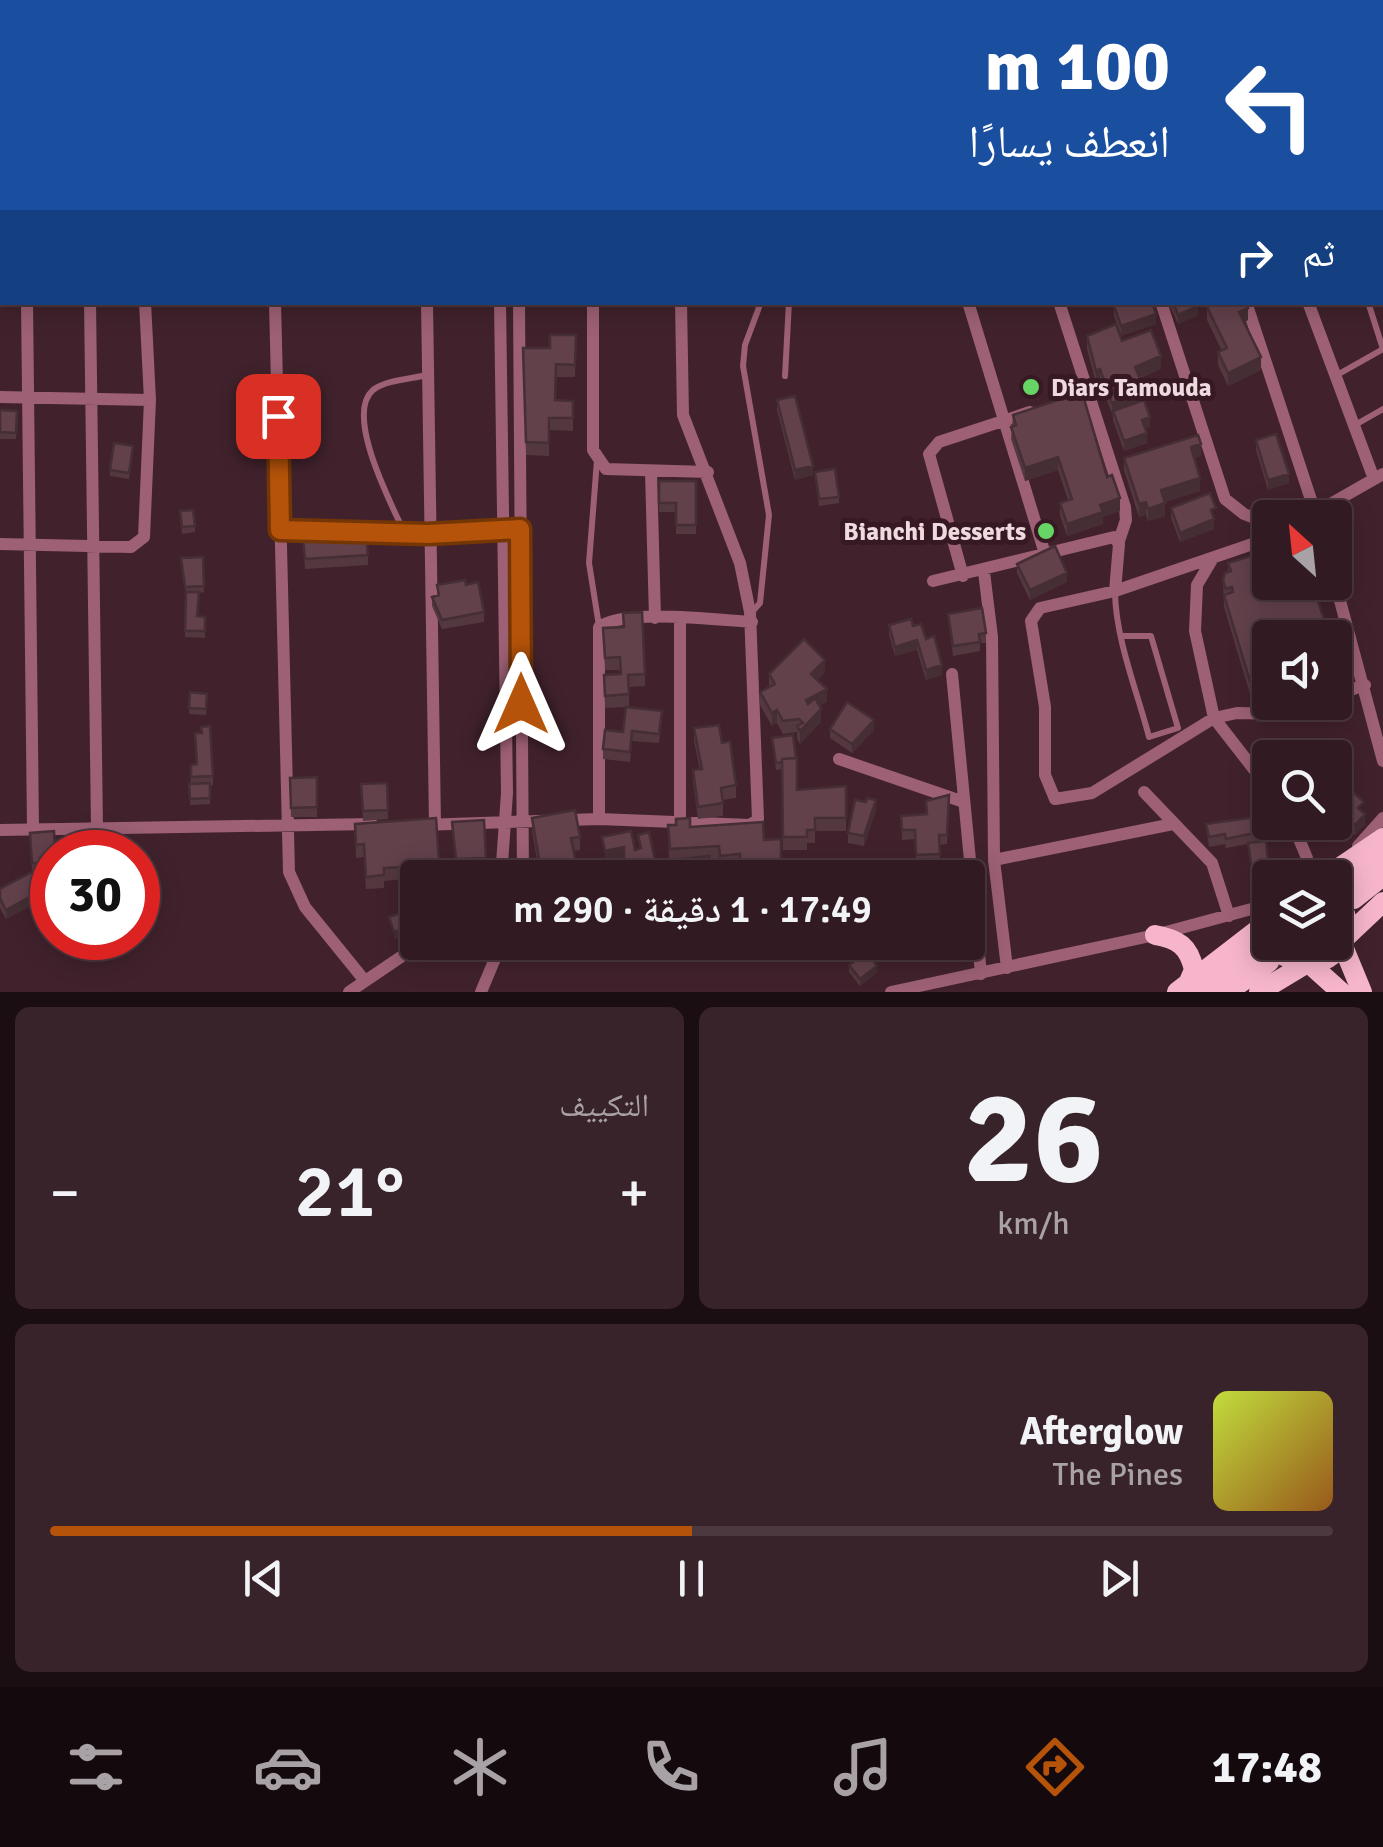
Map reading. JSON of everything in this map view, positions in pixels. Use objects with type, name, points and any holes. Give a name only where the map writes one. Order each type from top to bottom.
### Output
[{"type":"highway","points":[[1352,871],[1383,838]]},
{"type":"highway","points":[[1352,877],[1383,856]]},
{"type":"highway","points":[[1352,883],[1383,876]]},
{"type":"highway","points":[[1352,934],[1383,902]]},
{"type":"highway","points":[[1189,989],[1252,935]]},
{"type":"highway","points":[[1155,936],[1171,938],[1184,947],[1194,970],[1189,989]]},
{"type":"highway","points":[[1189,989],[1252,956]]},
{"type":"highway","points":[[1228,992],[1256,960]]},
{"type":"highway","points":[[1295,960],[1308,965],[1341,992]]},
{"type":"highway","points":[[1260,992],[1308,965],[1327,960]]},
{"type":"highway","points":[[1350,960],[1362,992]]},
{"type":"street","points":[[28,305],[33,830],[379,824]]},
{"type":"street","points":[[90,305],[97,828]]},
{"type":"street","points":[[0,544],[134,547],[144,537],[150,400],[145,305]]},
{"type":"street","points":[[276,305],[289,872],[299,898],[365,981]]},
{"type":"street","points":[[428,305],[428,534],[435,825]]},
{"type":"street","points":[[500,305],[506,822],[503,860]]},
{"type":"street","points":[[518,305],[522,860]]},
{"type":"street","points":[[592,305],[597,460],[606,468],[708,472]]},
{"type":"street","points":[[398,824],[599,819],[750,826],[758,819],[751,617],[740,564],[682,410],[681,305]]},
{"type":"street","points":[[969,305],[1045,554]]},
{"type":"street","points":[[1060,305],[1125,507],[1114,591]]},
{"type":"street","points":[[1162,305],[1221,490],[1230,505],[1252,517]]},
{"type":"street","points":[[1247,305],[1308,500]]},
{"type":"street","points":[[1309,305],[1354,426],[1379,476],[1339,500]]},
{"type":"street","points":[[1072,398],[1089,393]]},
{"type":"street","points":[[0,396],[150,400]]},
{"type":"street","points":[[963,576],[928,454],[940,442],[1038,409]]},
{"type":"street","points":[[651,472],[656,618]]},
{"type":"street","points":[[280,530],[428,534],[520,529]]},
{"type":"street","points":[[932,582],[984,572],[1109,536],[1118,540]]},
{"type":"street","points":[[1252,544],[1114,591],[1040,608],[1031,621],[1045,707],[1044,775],[1055,798],[1063,801],[1092,793],[1214,718],[1252,713]]},
{"type":"street","points":[[1213,558],[1197,585],[1195,631],[1214,718],[1252,767]]},
{"type":"street","points":[[984,572],[992,637],[994,860],[1008,968]]},
{"type":"street","points":[[1340,600],[1383,761]]},
{"type":"street","points":[[599,819],[599,627],[610,621],[751,617]]},
{"type":"street","points":[[680,619],[680,821]]},
{"type":"street","points":[[952,674],[980,974]]},
{"type":"street","points":[[1352,689],[1365,685]]},
{"type":"street","points":[[838,759],[961,801]]},
{"type":"street","points":[[1144,792],[1212,864],[1229,916]]},
{"type":"street","points":[[1352,865],[1383,818]]},
{"type":"street","points":[[994,860],[1173,824]]},
{"type":"street","points":[[0,830],[30,830]]},
{"type":"street","points":[[890,992],[1155,936],[1252,909]]},
{"type":"street","points":[[1229,916],[1252,918]]},
{"type":"street","points":[[349,992],[400,957]]},
{"type":"street","points":[[482,992],[495,960]]},
{"type":"lane","points":[[751,617],[760,603],[769,515],[743,366],[745,344],[760,305]]},
{"type":"lane","points":[[786,376],[789,305]]},
{"type":"lane","points":[[1336,376],[1383,349],[1369,305]]},
{"type":"lane","points":[[405,534],[376,473],[365,406],[381,386],[428,375]]},
{"type":"lane","points":[[1354,426],[1383,409]]},
{"type":"lane","points":[[597,460],[589,563],[599,627]]},
{"type":"lane","points":[[1114,591],[1123,636],[1149,737],[1178,728],[1151,636],[1123,636]]},
{"type":"building","points":[[1153,305],[1156,314],[1121,326],[1114,306]]},
{"type":"building","points":[[1174,305],[1198,305],[1198,306],[1178,315]]},
{"type":"building","points":[[1247,305],[1239,312],[1261,357],[1228,373],[1218,352],[1227,348],[1207,307]]},
{"type":"building","points":[[1116,324],[1122,341],[1151,330],[1161,356],[1135,367],[1145,391],[1112,403],[1100,369],[1096,371],[1087,336]]},
{"type":"building","points":[[550,335],[576,335],[575,365],[556,364],[555,400],[573,401],[573,418],[549,418],[549,443],[526,442],[523,348],[550,348]]},
{"type":"building","points":[[1082,392],[1107,477],[1112,475],[1120,498],[1100,505],[1103,512],[1067,524],[1060,503],[1072,499],[1058,457],[1025,468],[1011,427],[1016,425],[1013,415]]},
{"type":"building","points":[[795,396],[813,466],[795,470],[777,400]]},
{"type":"building","points":[[1144,400],[1150,417],[1142,420],[1147,433],[1124,441],[1113,411]]},
{"type":"building","points":[[0,410],[17,411],[16,433],[0,432]]},
{"type":"building","points":[[1276,434],[1289,474],[1268,480],[1256,440]]},
{"type":"building","points":[[1198,435],[1201,444],[1191,447],[1200,478],[1161,490],[1165,503],[1148,509],[1146,502],[1139,504],[1124,458]]},
{"type":"building","points":[[114,443],[133,446],[129,473],[110,470]]},
{"type":"building","points":[[835,469],[839,497],[819,499],[815,472]]},
{"type":"building","points":[[659,481],[696,481],[696,525],[676,525],[676,503],[659,503]]},
{"type":"building","points":[[1210,493],[1216,508],[1211,510],[1214,519],[1180,533],[1171,508]]},
{"type":"building","points":[[193,510],[195,526],[182,527],[180,511]]},
{"type":"building","points":[[366,533],[368,555],[305,559],[303,539]]},
{"type":"building","points":[[1055,546],[1067,573],[1030,590],[1017,564]]},
{"type":"building","points":[[1252,556],[1252,600],[1318,600],[1324,620],[1252,620],[1250,681],[1224,595],[1233,592],[1232,587],[1226,589],[1223,581],[1225,573],[1231,571],[1228,563]]},
{"type":"building","points":[[203,557],[204,586],[185,587],[181,558]]},
{"type":"building","points":[[465,580],[466,585],[478,582],[484,612],[442,620],[432,597],[439,595],[437,585]]},
{"type":"building","points":[[186,592],[199,592],[197,616],[205,617],[205,631],[185,631]]},
{"type":"building","points":[[982,608],[986,633],[979,634],[980,642],[953,646],[948,614]]},
{"type":"building","points":[[642,612],[645,674],[628,675],[629,694],[605,696],[604,675],[621,674],[620,657],[605,658],[603,628],[624,627],[623,613]]},
{"type":"building","points":[[911,619],[913,626],[921,624],[926,639],[934,636],[942,665],[926,670],[917,640],[895,647],[889,625]]},
{"type":"building","points":[[804,639],[825,660],[811,674],[827,689],[806,700],[808,704],[815,698],[821,709],[800,731],[797,726],[803,723],[799,719],[783,721],[777,710],[772,713],[760,692],[775,684],[769,674]]},
{"type":"building","points":[[190,692],[207,694],[206,709],[189,708]]},
{"type":"building","points":[[847,702],[874,720],[852,744],[830,729]]},
{"type":"building","points":[[626,707],[662,711],[659,734],[632,731],[630,752],[603,749],[605,730],[623,732]]},
{"type":"building","points":[[719,725],[722,743],[730,741],[736,785],[721,788],[723,803],[698,807],[693,770],[702,769],[694,728]]},
{"type":"building","points":[[210,726],[213,776],[191,777],[191,765],[197,764],[195,733]]},
{"type":"building","points":[[793,735],[796,758],[776,763],[772,738]]},
{"type":"building","points":[[797,758],[797,790],[846,786],[846,818],[815,818],[815,830],[807,830],[807,837],[783,837],[782,759]]},
{"type":"building","points":[[317,777],[317,807],[291,808],[290,778]]},
{"type":"building","points":[[210,783],[210,798],[190,799],[189,784]]},
{"type":"building","points":[[387,783],[388,810],[363,811],[361,784]]},
{"type":"building","points":[[1352,791],[1364,802],[1358,808],[1365,814],[1355,825]]},
{"type":"building","points":[[949,795],[947,835],[939,835],[940,854],[916,855],[915,830],[902,830],[901,816],[927,814],[926,801]]},
{"type":"building","points":[[867,798],[876,800],[864,836],[848,833],[855,800],[866,802]]},
{"type":"building","points":[[575,810],[580,837],[571,838],[575,860],[539,860],[532,818]]},
{"type":"building","points":[[436,818],[439,860],[400,860],[400,867],[384,868],[384,875],[366,877],[364,844],[356,845],[355,824]]},
{"type":"building","points":[[690,818],[690,827],[763,822],[764,840],[781,839],[781,860],[740,860],[740,854],[720,856],[719,846],[670,849],[668,825],[676,825],[676,819]]},
{"type":"building","points":[[1252,818],[1252,834],[1226,839],[1225,834],[1209,837],[1206,824]]},
{"type":"building","points":[[484,820],[486,858],[456,859],[452,822]]},
{"type":"building","points":[[631,831],[635,850],[641,848],[638,835],[649,832],[655,860],[624,860],[624,847],[605,851],[602,837]]},
{"type":"building","points":[[1266,841],[1268,860],[1252,860],[1252,870],[1248,843]]},
{"type":"building","points":[[709,856],[710,860],[675,860]]},
{"type":"building","points":[[30,873],[30,897],[6,910],[0,889]]},
{"type":"building","points":[[400,913],[400,930],[394,932],[389,917]]},
{"type":"building","points":[[856,960],[873,960],[877,966],[860,979],[849,965]]},
{"type":"place","name":"Diars Tamouda","points":[[1031,387]]},
{"type":"place","name":"Bianchi Desserts","points":[[1046,531]]},
{"type":"route","points":[[278,416],[280,530],[428,534],[520,529],[521,704]]}]
